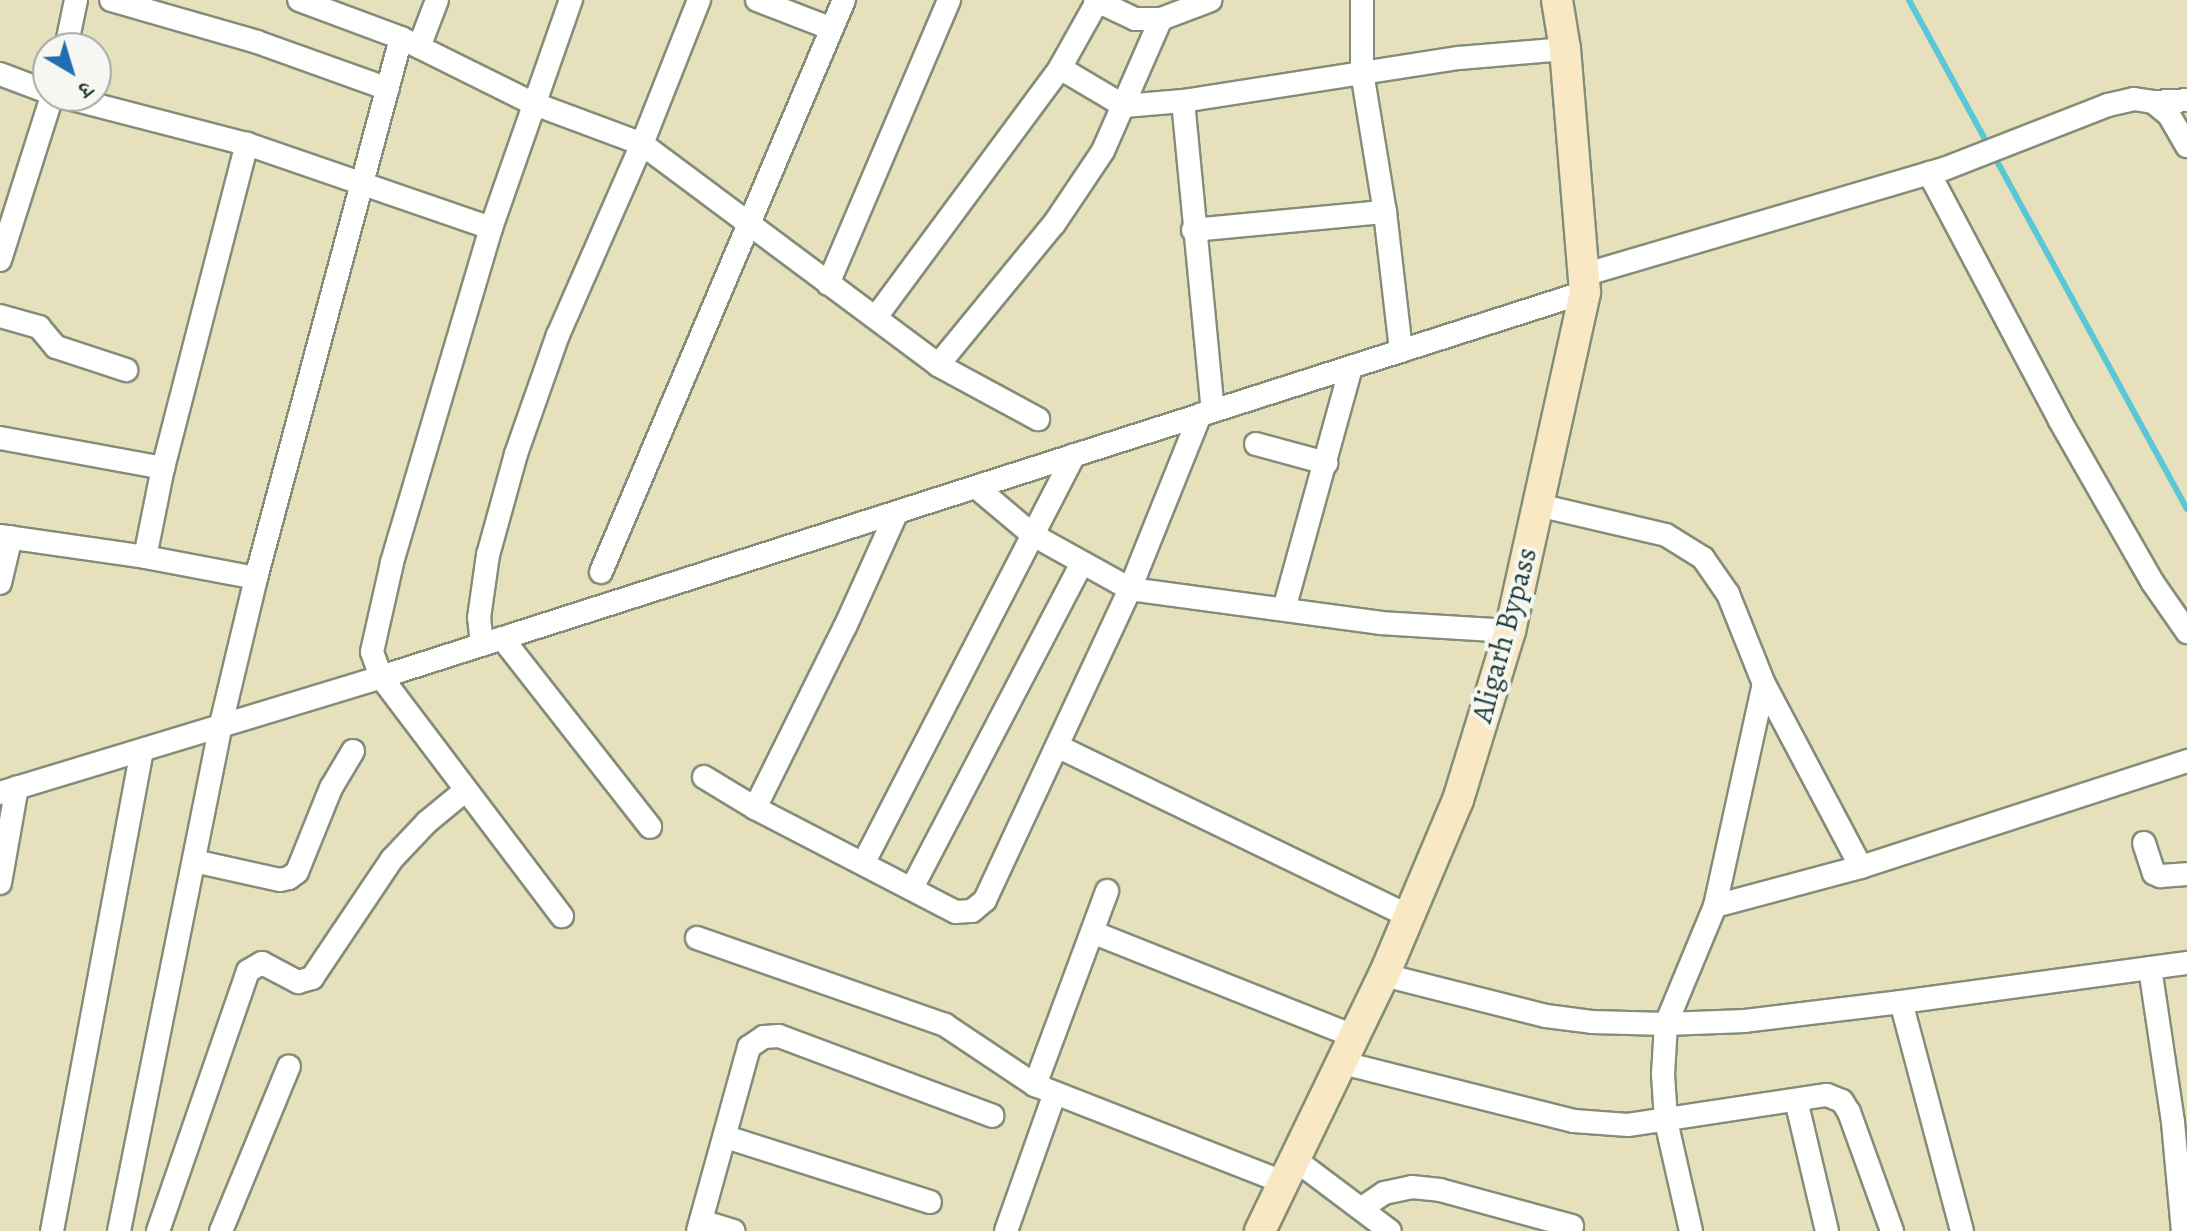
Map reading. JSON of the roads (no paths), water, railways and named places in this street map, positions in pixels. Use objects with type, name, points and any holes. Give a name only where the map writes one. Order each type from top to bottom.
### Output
[{"type":"main road","name":"Aligarh Bypass","points":[[1260,1231],[1384,975],[1458,800],[1510,631],[1584,284],[1565,49],[1557,0]]},
{"type":"street","points":[[69,32],[76,0]]},
{"type":"street","points":[[111,0],[257,42],[388,89]]},
{"type":"street","points":[[299,0],[410,43],[532,103],[642,144],[938,365],[1038,419]]},
{"type":"street","points":[[119,1231],[221,724],[256,578],[388,89],[410,43],[437,0]]},
{"type":"street","points":[[562,916],[466,790],[376,664],[392,563],[491,228],[532,103],[571,0]]},
{"type":"street","points":[[650,827],[486,633],[488,555],[516,454],[558,335],[642,144],[699,0]]},
{"type":"street","points":[[757,0],[832,29]]},
{"type":"street","points":[[601,572],[844,0]]},
{"type":"street","points":[[828,284],[949,0]]},
{"type":"street","points":[[876,317],[1060,68],[1096,1],[1135,19],[1161,19],[1211,0]]},
{"type":"street","points":[[1362,0],[1362,72],[1385,212],[1401,351]]},
{"type":"street","points":[[938,365],[1054,224],[1103,151],[1161,19]]},
{"type":"street","points":[[1060,68],[1124,106],[1183,101],[1459,58],[1565,49]]},
{"type":"street","points":[[0,74],[32,87]]},
{"type":"street","points":[[0,883],[8,790],[142,751],[221,724],[376,664],[897,512],[1401,351],[1584,284],[1936,171],[2108,105],[2134,99],[2153,102],[2187,100]]},
{"type":"street","points":[[704,777],[755,808],[956,912],[972,911],[985,900],[1130,589],[1206,413],[1183,101]]},
{"type":"street","points":[[2153,102],[2169,115],[2187,146]]},
{"type":"street","points":[[112,109],[247,144],[365,182],[491,228]]},
{"type":"street","points":[[0,260],[45,112]]},
{"type":"street","points":[[145,557],[163,468],[247,144]]},
{"type":"street","points":[[1936,171],[2059,419],[2153,583],[2187,632]]},
{"type":"street","points":[[1193,230],[1385,212]]},
{"type":"street","points":[[0,316],[39,327],[56,347],[126,370]]},
{"type":"street","points":[[1284,609],[1351,367]]},
{"type":"street","points":[[0,438],[163,468]]},
{"type":"street","points":[[1256,444],[1326,463]]},
{"type":"street","points":[[864,862],[1074,455]]},
{"type":"street","points":[[976,487],[1033,535],[1130,589],[1380,623],[1510,631]]},
{"type":"street","points":[[1538,505],[1666,535],[1703,558],[1728,594],[1764,684],[1861,867]]},
{"type":"street","points":[[755,808],[845,627],[897,512]]},
{"type":"street","points":[[0,583],[6,536],[256,578]]},
{"type":"street","points":[[912,888],[1082,563]]},
{"type":"street","points":[[1691,1231],[1666,1121],[1663,1074],[1666,1024],[1715,906],[1764,684]]},
{"type":"street","points":[[1057,746],[1408,916]]},
{"type":"street","points":[[52,1231],[142,751]]},
{"type":"street","points":[[194,861],[280,880],[289,878],[297,872],[331,788],[353,751]]},
{"type":"street","points":[[1715,906],[1861,867],[2187,761]]},
{"type":"street","points":[[158,1231],[248,971],[254,964],[262,963],[298,982],[312,978],[392,859],[427,822],[466,790]]},
{"type":"street","points":[[2144,843],[2154,873],[2187,874]]},
{"type":"street","points":[[1006,1231],[1045,1089],[1107,891]]},
{"type":"street","points":[[1092,932],[1348,1050],[1574,1121],[1628,1125],[1827,1095],[1842,1101],[1849,1112],[1892,1231]]},
{"type":"street","points":[[697,938],[945,1025],[1045,1089],[1290,1172],[1362,1208],[1390,1231]]},
{"type":"street","points":[[1384,975],[1546,1016],[1592,1022],[1666,1024],[1745,1021],[2187,963]]},
{"type":"street","points":[[2150,968],[2171,1106],[2183,1231]]},
{"type":"street","points":[[1901,1002],[1962,1231]]},
{"type":"street","points":[[733,1231],[699,1226],[749,1047],[764,1037],[779,1036],[993,1116]]},
{"type":"street","points":[[221,1231],[289,1066]]},
{"type":"street","points":[[1796,1100],[1827,1231]]},
{"type":"street","points":[[726,1137],[930,1202]]},
{"type":"street","points":[[1362,1208],[1384,1193],[1412,1187],[1440,1190],[1572,1226]]},
{"type":"waterway","points":[[1909,0],[2187,509]]}]
